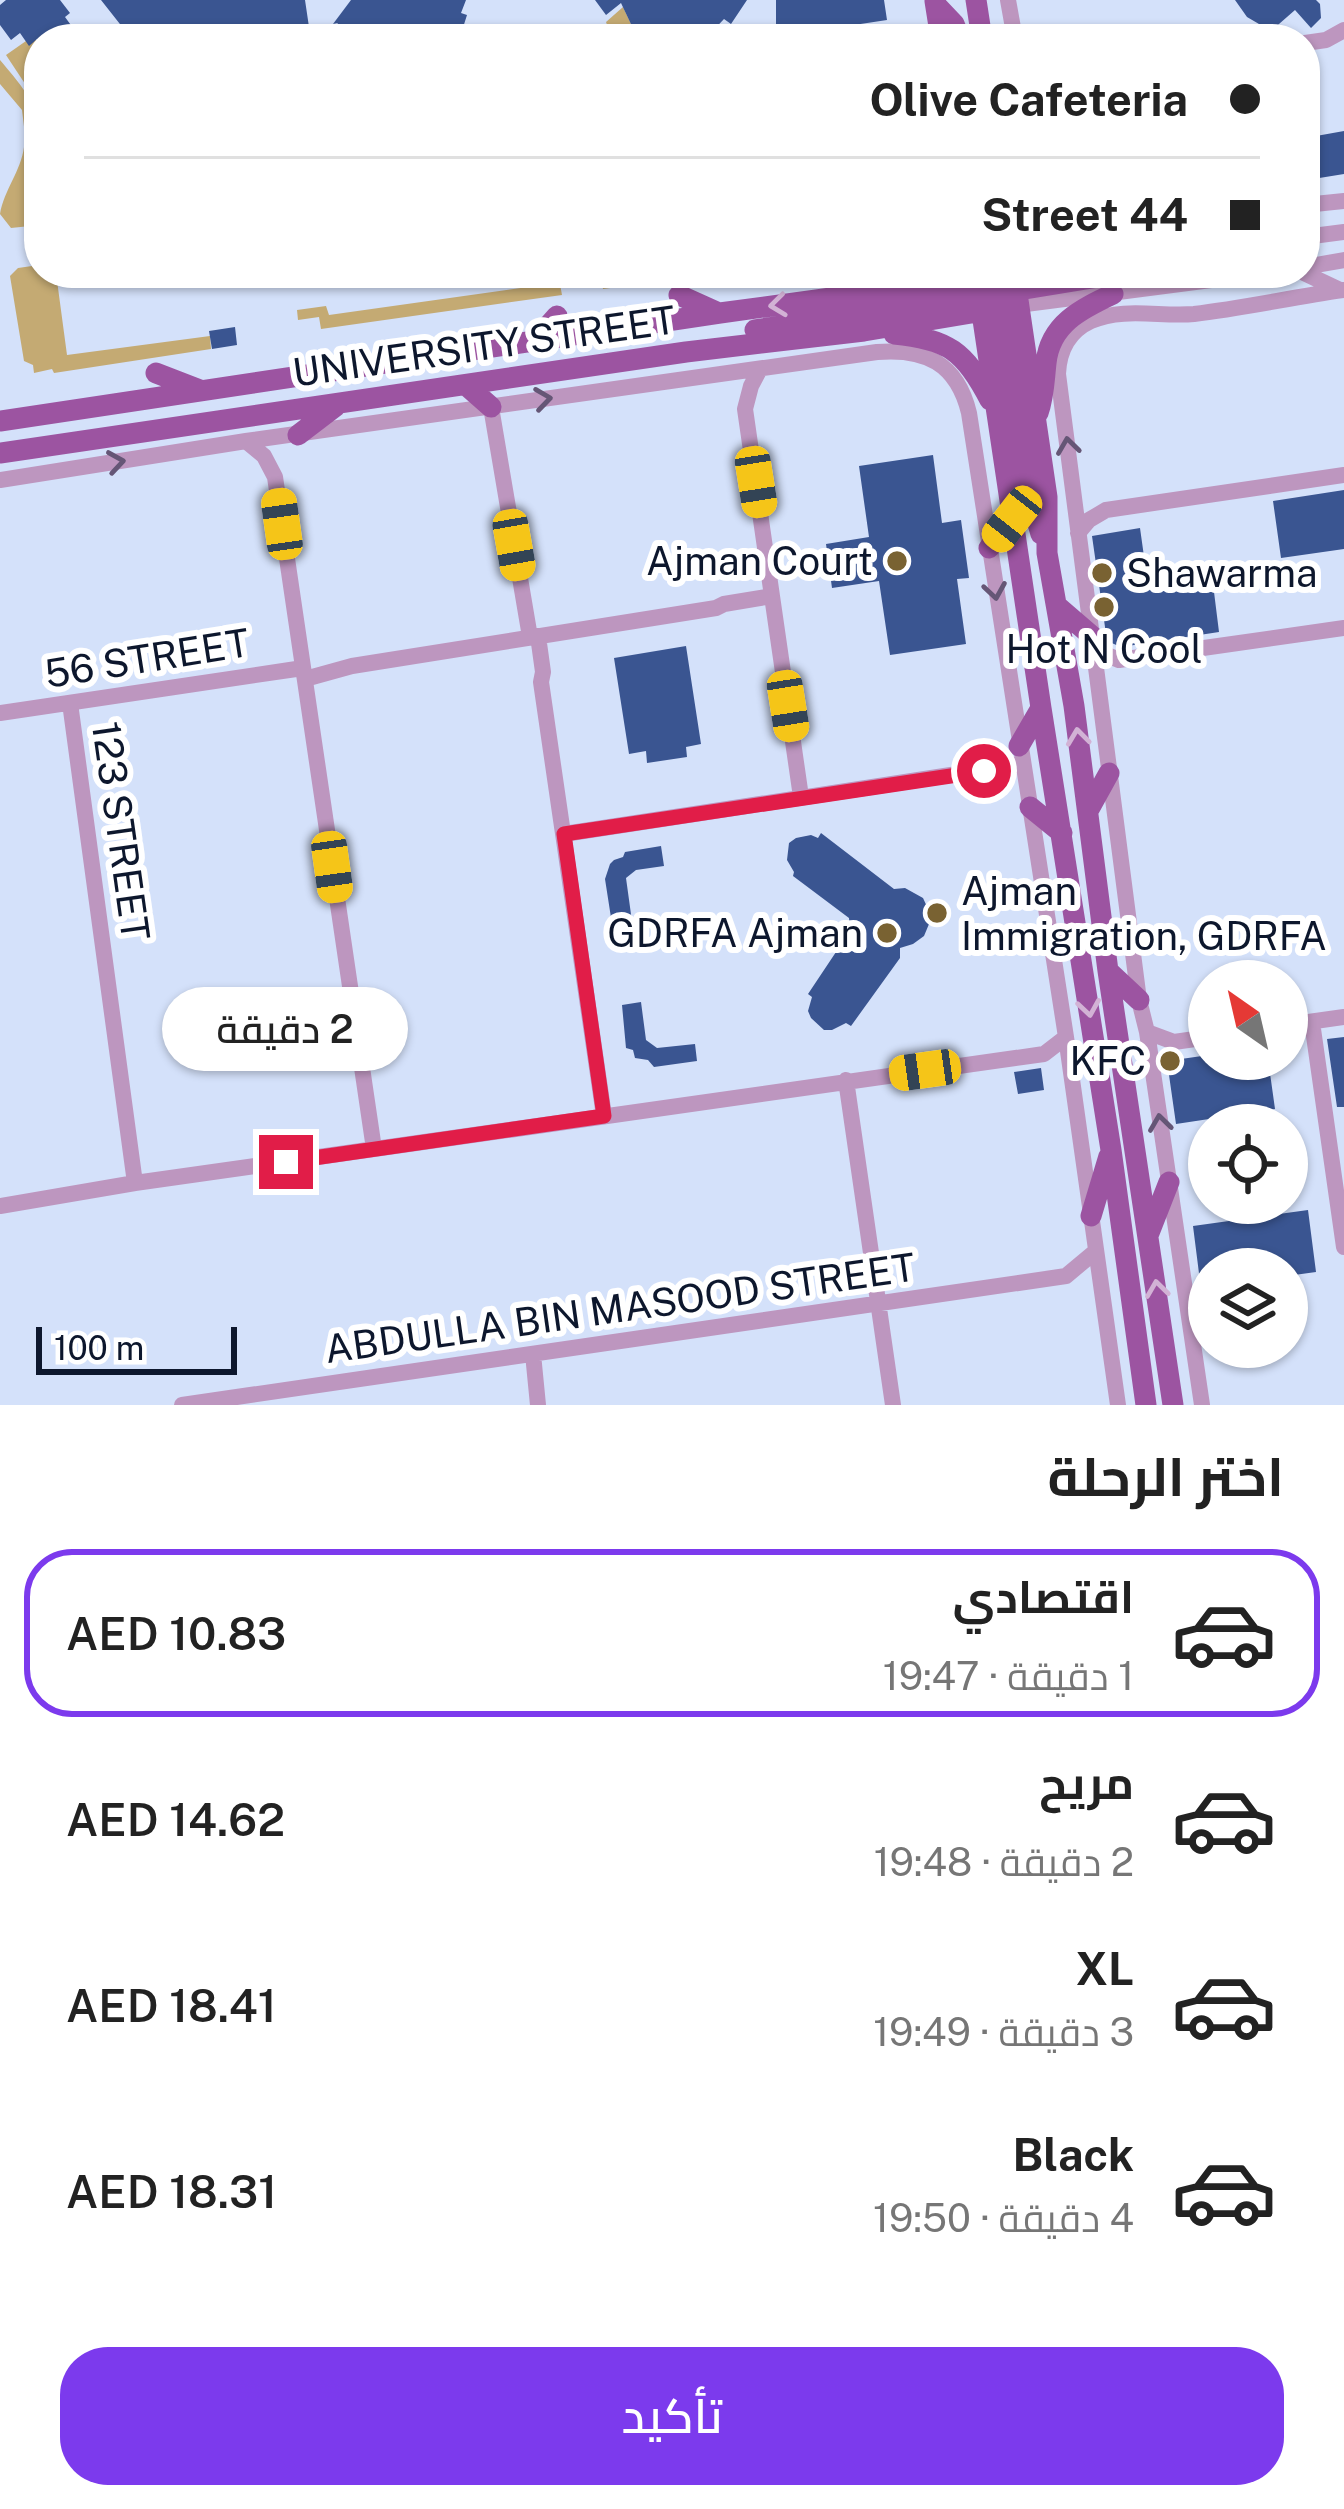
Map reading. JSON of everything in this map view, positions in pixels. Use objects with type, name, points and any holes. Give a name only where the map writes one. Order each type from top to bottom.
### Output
[{"type":"main road","points":[[842,297],[870,288]]},
{"type":"main road","points":[[686,352],[721,335],[997,288]]},
{"type":"main road","points":[[997,288],[995,410],[1081,951],[1146,1405]]},
{"type":"main road","points":[[997,288],[1035,418],[1047,497],[1047,553]]},
{"type":"main road","points":[[997,288],[1028,488],[1058,606],[1173,1405]]},
{"type":"main road","name":"UNIVERSITY STREET","points":[[0,421],[720,313],[842,297],[997,288]]},
{"type":"main road","name":"UNIVERSITY STREET","points":[[0,453],[686,352],[864,331],[997,288]]},
{"type":"main road","points":[[1035,418],[1045,389],[1047,355],[1057,331],[1112,288]]},
{"type":"main road","points":[[679,295],[720,313]]},
{"type":"main road","points":[[533,343],[557,316]]},
{"type":"main road","points":[[864,331],[925,337],[950,348],[971,368],[995,410]]},
{"type":"main road","points":[[318,373],[330,349]]},
{"type":"main road","points":[[156,373],[201,390]]},
{"type":"main road","points":[[466,385],[491,407]]},
{"type":"main road","points":[[298,434],[340,403]]},
{"type":"main road","points":[[989,548],[1012,519]]},
{"type":"main road","points":[[1058,606],[1094,644]]},
{"type":"main road","points":[[1021,755],[1041,708]]},
{"type":"main road","points":[[1088,812],[1109,773]]},
{"type":"main road","points":[[1030,808],[1062,832]]},
{"type":"main road","points":[[1050,934],[1081,951]]},
{"type":"main road","points":[[1108,970],[1139,1000]]},
{"type":"main road","points":[[1091,1216],[1111,1150]]},
{"type":"main road","points":[[1149,1233],[1168,1182]]},
{"type":"street","points":[[1202,1405],[1139,1000],[1058,374],[1063,349],[1078,328],[1101,318],[1187,314],[1342,290]]},
{"type":"street","points":[[0,480],[245,441],[894,351],[917,352],[938,363],[955,380],[966,401],[1066,1037],[1118,1405]]},
{"type":"street","points":[[760,369],[745,409],[801,797]]},
{"type":"street","points":[[720,376],[745,409]]},
{"type":"street","points":[[491,407],[541,682],[604,1116]]},
{"type":"street","points":[[275,477],[281,455],[298,434]]},
{"type":"street","points":[[245,441],[264,456],[275,477],[374,1149]]},
{"type":"street","points":[[1078,533],[1106,510],[1344,475]]},
{"type":"street","points":[[1075,498],[1106,510]]},
{"type":"street","name":"56 STREET","points":[[0,713],[343,663],[352,666],[772,601]]},
{"type":"street","points":[[1097,677],[1119,660],[1344,628]]},
{"type":"street","points":[[1094,644],[1119,660]]},
{"type":"street","name":"123 STREET","points":[[70,703],[135,1183]]},
{"type":"street","points":[[564,834],[801,797],[1021,755]]},
{"type":"street","points":[[1308,1022],[1344,1017]]},
{"type":"street","points":[[1312,1022],[1344,1247]]},
{"type":"street","points":[[1147,1032],[1174,1042],[1188,1040]]},
{"type":"street","points":[[0,1206],[1044,1054],[1066,1037]]},
{"type":"street","points":[[1151,1060],[1174,1042]]},
{"type":"street","points":[[1044,1054],[1069,1069]]},
{"type":"street","points":[[846,1080],[893,1405]]},
{"type":"street","points":[[1096,1251],[1066,1276],[1102,1292]]},
{"type":"street","name":"ABDULLA BIN MASOOD STREET","points":[[182,1405],[1066,1276]]},
{"type":"street","points":[[528,1355],[537,1396]]},
{"type":"shaded area","points":[[623,7],[631,24],[607,24]]},
{"type":"shaded area","points":[[24,42],[24,82],[6,55]]},
{"type":"shaded area","points":[[0,60],[24,91],[24,127],[22,110],[0,84]]},
{"type":"shaded area","points":[[24,147],[24,227],[11,228],[0,214]]},
{"type":"shaded area","points":[[24,267],[24,288],[58,288],[67,355],[210,336],[211,349],[34,373],[33,365],[24,361],[10,276]]},
{"type":"shaded area","points":[[521,288],[561,288],[562,295],[321,329],[319,317],[298,320],[297,310],[326,306],[329,315]]},
{"type":"building","points":[[6,0],[60,0],[70,13],[65,17],[70,24],[24,24],[24,39],[20,33],[11,40],[0,25],[0,5]]},
{"type":"building","points":[[101,0],[305,0],[309,24],[120,24]]},
{"type":"building","points":[[351,0],[466,0],[461,13],[467,15],[464,24],[333,24]]},
{"type":"building","points":[[595,0],[747,0],[731,24],[724,19],[719,24],[631,24],[621,3],[606,15]]},
{"type":"building","points":[[776,0],[884,0],[887,20],[860,24],[776,24]]},
{"type":"building","points":[[1235,0],[1316,0],[1320,4],[1321,18],[1315,24],[1307,24],[1295,10],[1279,24],[1259,24]]},
{"type":"building","points":[[1344,131],[1344,174],[1320,178],[1320,135]]},
{"type":"building","points":[[235,327],[237,345],[212,349],[209,331]]},
{"type":"building","name":"Ajman Court","points":[[933,455],[942,523],[961,520],[969,578],[957,579],[966,644],[890,655],[879,581],[832,588],[826,544],[869,537],[859,466]]},
{"type":"building","points":[[1344,490],[1344,549],[1281,558],[1273,501]]},
{"type":"building","points":[[1140,528],[1148,585],[1212,576],[1219,632],[1121,647],[1107,641],[1092,536]]},
{"type":"building","points":[[686,646],[701,744],[686,747],[687,757],[647,763],[646,751],[629,754],[614,658]]},
{"type":"building","name":"GDRFA Ajman","points":[[821,833],[894,889],[905,888],[923,898],[929,911],[924,936],[900,948],[900,958],[851,1026],[846,1023],[832,1030],[824,1030],[811,1018],[808,994],[850,931],[849,918],[793,876],[787,860],[789,843],[811,835],[818,838]]},
{"type":"building","points":[[661,846],[664,866],[636,870],[626,878],[634,936],[614,937],[605,879],[610,864],[625,852]]},
{"type":"building","points":[[641,1002],[646,1040],[657,1048],[695,1044],[697,1061],[654,1067],[648,1060],[635,1058],[633,1050],[626,1048],[622,1005]]},
{"type":"building","points":[[1344,1037],[1344,1107],[1337,1107],[1327,1039]]},
{"type":"building","points":[[1188,1058],[1188,1080],[1271,1080],[1274,1104],[1188,1104],[1188,1122],[1176,1124],[1167,1061]]},
{"type":"building","points":[[1041,1068],[1044,1090],[1018,1094],[1014,1072]]},
{"type":"building","points":[[1308,1210],[1316,1272],[1308,1273],[1308,1248],[1196,1248],[1193,1226],[1308,1224]]},
{"type":"place","name":"Ajman Court","points":[[897,561]]},
{"type":"place","name":"Shawarma","points":[[1102,573]]},
{"type":"place","name":"Hot N Cool","points":[[1104,607]]},
{"type":"place","name":"Ajman Immigration, GDRFA","points":[[937,913]]},
{"type":"place","name":"GDRFA Ajman","points":[[887,933]]},
{"type":"place","name":"KFC","points":[[1170,1061]]},
{"type":"route","points":[[286,1162],[604,1116],[564,834],[984,771]]}]
